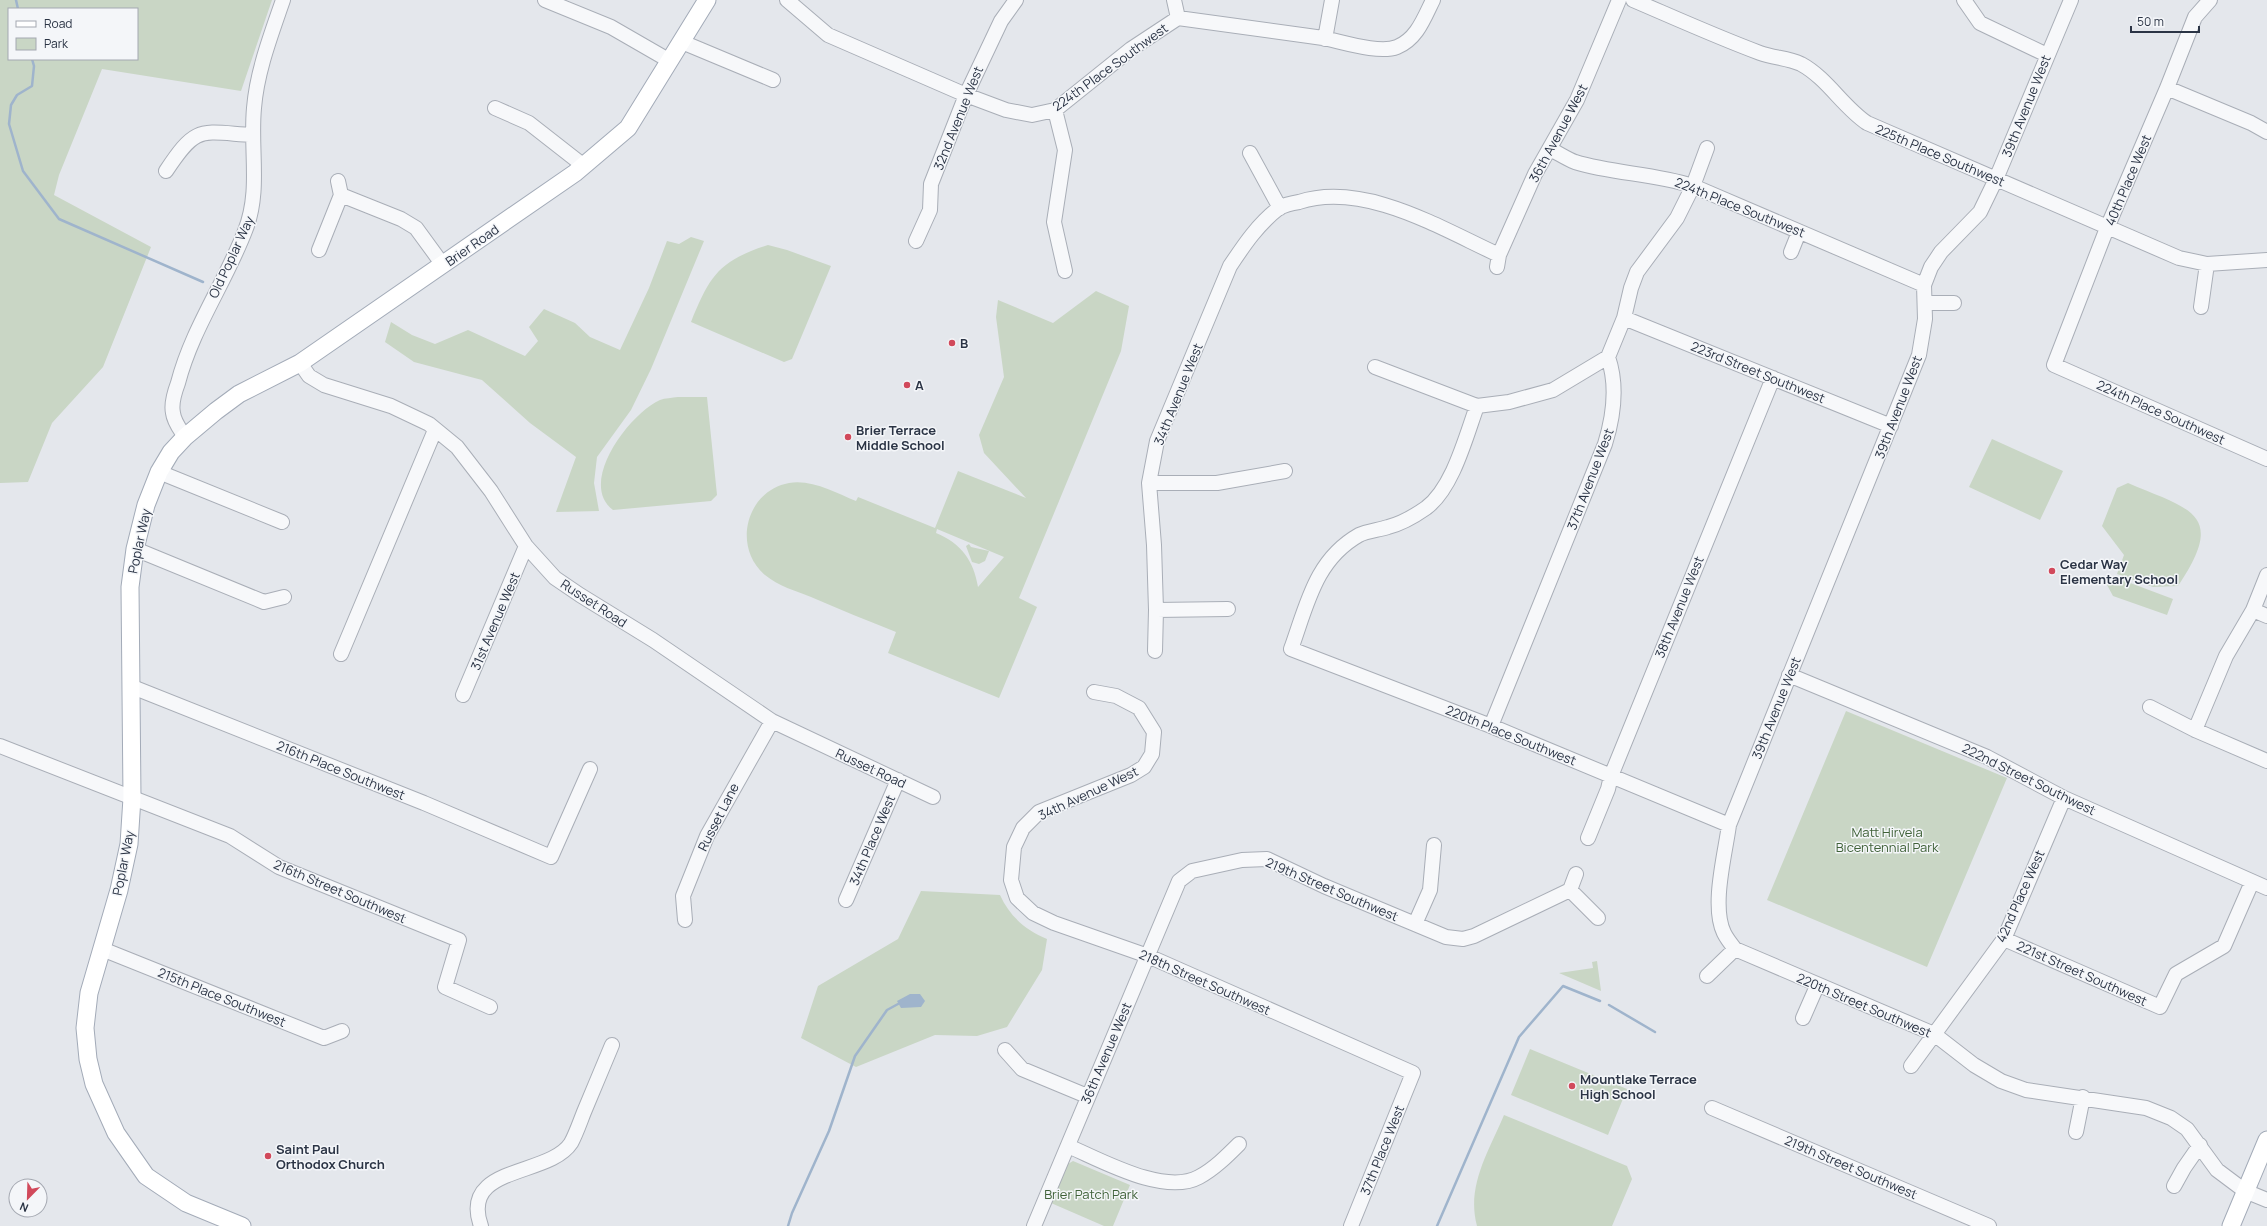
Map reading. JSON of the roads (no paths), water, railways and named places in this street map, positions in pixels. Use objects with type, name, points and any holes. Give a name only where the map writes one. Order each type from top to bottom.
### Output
[{"type":"main road","name":"Brier Road","points":[[185,437],[239,394],[300,363],[584,166],[628,128],[707,0]]},
{"type":"main road","name":"Poplar Way","points":[[185,437],[171,452],[159,472],[146,505],[135,549],[130,587],[132,798],[129,844],[124,872],[87,1005],[86,1046],[94,1084],[116,1133],[146,1176],[186,1203],[242,1226]]},
{"type":"main road","points":[[2231,1226],[2267,1140]]},
{"type":"street","name":"Old Poplar Way","points":[[185,437],[177,426],[172,412],[176,390],[191,342],[244,232],[252,211],[254,186],[254,108],[257,83],[283,0]]},
{"type":"street","points":[[545,0],[611,27],[670,61]]},
{"type":"street","name":"224th Place Southwest","points":[[787,0],[828,35],[966,95],[1006,110],[1032,115],[1055,110],[1131,49],[1178,18],[1325,39],[1382,49],[1396,48],[1406,43],[1416,33],[1433,0]]},
{"type":"street","name":"32nd Avenue West","points":[[916,241],[930,210],[931,184],[966,95],[1001,22],[1016,0]]},
{"type":"street","points":[[1174,0],[1178,18]]},
{"type":"street","points":[[1325,39],[1332,0]]},
{"type":"street","name":"36th Avenue West","points":[[1280,208],[1305,199],[1334,195],[1371,200],[1448,232],[1498,261],[1535,174],[1577,100],[1619,0]]},
{"type":"street","name":"225th Place Southwest","points":[[1633,0],[1762,53],[1791,60],[1802,65],[1814,73],[1855,115],[1867,124],[2179,258],[2207,264],[2267,260]]},
{"type":"street","points":[[1964,0],[1980,23],[2047,55]]},
{"type":"street","name":"39th Avenue West","points":[[1729,825],[1919,355],[1925,319],[1924,285],[1931,267],[1941,252],[1980,212],[1996,179],[2070,0]]},
{"type":"street","name":"40th Place West","points":[[2054,365],[2107,228],[2167,88],[2195,17],[2210,0]]},
{"type":"street","points":[[682,42],[773,80]]},
{"type":"street","points":[[2167,88],[2251,123],[2267,132]]},
{"type":"street","points":[[495,108],[529,123],[584,166]]},
{"type":"street","points":[[1055,110],[1065,150],[1054,222],[1065,271]]},
{"type":"street","points":[[166,171],[183,145],[194,136],[206,132],[253,135]]},
{"type":"street","points":[[1375,367],[1478,406],[1509,402],[1553,390],[1608,357],[1624,318],[1637,272],[1677,218],[1693,186],[1707,148]]},
{"type":"street","name":"224th Place Southwest","points":[[1550,149],[1574,161],[1602,169],[1657,175],[1693,186],[1924,285]]},
{"type":"street","points":[[1250,153],[1280,208]]},
{"type":"street","points":[[319,250],[339,188],[416,228],[428,242],[443,265]]},
{"type":"street","name":"34th Avenue West","points":[[1155,651],[1156,610],[1154,545],[1149,483],[1158,441],[1230,266],[1246,240],[1280,208]]},
{"type":"street","points":[[1791,252],[1799,232]]},
{"type":"street","points":[[2201,307],[2207,264]]},
{"type":"street","points":[[1925,303],[1954,303]]},
{"type":"street","name":"223rd Street Southwest","points":[[1624,318],[1891,426]]},
{"type":"street","name":"37th Avenue West","points":[[1491,726],[1606,444],[1613,414],[1614,389],[1614,374],[1608,357]]},
{"type":"street","name":"Russet Road","points":[[300,363],[309,376],[324,385],[391,406],[429,424],[457,448],[486,484],[526,546],[562,582],[653,640],[772,721],[933,797]]},
{"type":"street","name":"224th Place Southwest","points":[[2054,365],[2267,459]]},
{"type":"street","name":"38th Avenue West","points":[[1588,838],[1608,789],[1611,776],[1773,378]]},
{"type":"street","name":"220th Place Southwest","points":[[1478,406],[1452,471],[1440,491],[1426,507],[1390,527],[1360,535],[1335,553],[1317,576],[1291,649],[1491,726],[1729,825]]},
{"type":"street","points":[[342,654],[436,430]]},
{"type":"street","points":[[1149,483],[1217,483],[1285,471]]},
{"type":"street","points":[[159,472],[282,522]]},
{"type":"street","name":"31st Avenue West","points":[[463,695],[526,546]]},
{"type":"street","points":[[135,549],[264,602],[284,597]]},
{"type":"street","points":[[2195,730],[2226,656],[2253,610],[2267,575]]},
{"type":"street","points":[[1156,610],[1228,609]]},
{"type":"street","points":[[2253,610],[2267,616]]},
{"type":"street","name":"222nd Street Southwest","points":[[1789,675],[1987,757],[2064,798],[2267,888]]},
{"type":"street","name":"216th Place Southwest","points":[[130,686],[424,803],[551,857],[590,769]]},
{"type":"street","name":"34th Avenue West","points":[[1011,880],[1014,847],[1023,828],[1039,812],[1131,775],[1144,767],[1152,754],[1154,732],[1139,708],[1116,696],[1094,692]]},
{"type":"street","points":[[2150,707],[2195,730],[2267,761]]},
{"type":"street","name":"Russet Lane","points":[[685,920],[683,896],[707,836],[772,721]]},
{"type":"street","name":"216th Street Southwest","points":[[0,746],[230,836],[279,866],[458,940],[445,987],[490,1007]]},
{"type":"street","name":"34th Place West","points":[[846,900],[898,780]]},
{"type":"street","name":"42nd Place West","points":[[1911,1066],[2004,939],[2064,798]]},
{"type":"street","points":[[1707,976],[1735,949],[1724,933],[1719,913],[1721,881],[1729,825]]},
{"type":"street","points":[[1415,924],[1430,890],[1434,845]]},
{"type":"street","name":"219th Street Southwest","points":[[1178,881],[1192,871],[1242,860],[1267,859],[1324,886],[1446,937],[1462,939],[1474,936],[1570,890]]},
{"type":"street","points":[[1576,874],[1570,890],[1598,918]]},
{"type":"street","name":"218th Street Southwest","points":[[1011,880],[1017,898],[1033,913],[1054,923],[1148,956],[1413,1073]]},
{"type":"street","name":"36th Avenue West","points":[[1034,1226],[1068,1146],[1087,1096],[1148,956],[1178,881]]},
{"type":"street","name":"221st Street Southwest","points":[[2004,939],[2160,1007],[2176,974],[2224,946],[2252,882]]},
{"type":"street","name":"215th Place Southwest","points":[[102,949],[324,1038],[342,1031]]},
{"type":"street","name":"220th Street Southwest","points":[[1735,949],[1817,986],[1934,1034],[1974,1065],[2001,1081],[2026,1090],[2083,1097],[2146,1108],[2171,1118],[2187,1129],[2217,1170],[2245,1191],[2267,1200]]},
{"type":"street","points":[[1803,1018],[1817,986]]},
{"type":"street","points":[[481,1226],[478,1218],[478,1203],[486,1189],[498,1178],[553,1158],[570,1144],[612,1044]]},
{"type":"street","points":[[1005,1050],[1022,1069],[1087,1096]]},
{"type":"street","name":"37th Place West","points":[[1351,1226],[1413,1073]]},
{"type":"street","points":[[2076,1132],[2083,1097]]},
{"type":"street","name":"219th Street Southwest","points":[[1712,1108],[1989,1226]]},
{"type":"street","points":[[1068,1146],[1147,1179],[1173,1182],[1197,1178],[1223,1160],[1239,1144]]},
{"type":"street","points":[[2174,1186],[2200,1145]]},
{"type":"water","points":[[910,994],[920,994],[925,1001],[921,1007],[901,1008],[897,1001]]},
{"type":"waterway","points":[[16,0],[18,8]]},
{"type":"waterway","points":[[32,60],[34,66],[32,86],[17,95],[11,105],[9,124],[23,171],[59,219],[203,282]]},
{"type":"waterway","points":[[1437,1226],[1519,1037],[1563,986],[1600,1001]]},
{"type":"waterway","points":[[788,1226],[792,1213],[829,1131],[855,1056],[887,1010],[898,1004]]},
{"type":"waterway","points":[[1609,1005],[1655,1032]]},
{"type":"place","name":"B","points":[[952,343]]},
{"type":"place","name":"A","points":[[907,385]]},
{"type":"place","name":"Brier Terrace Middle School","points":[[848,437]]},
{"type":"place","name":"Cedar Way Elementary School","points":[[2052,571]]},
{"type":"place","name":"Mountlake Terrace High School","points":[[1572,1086]]},
{"type":"place","name":"Saint Paul Orthodox Church","points":[[268,1156]]},
{"type":"park label","name":"Matt Hirvela Bicentennial Park","points":[[1887,840]]},
{"type":"park label","name":"Brier Patch Park","points":[[1091,1194]]}]
